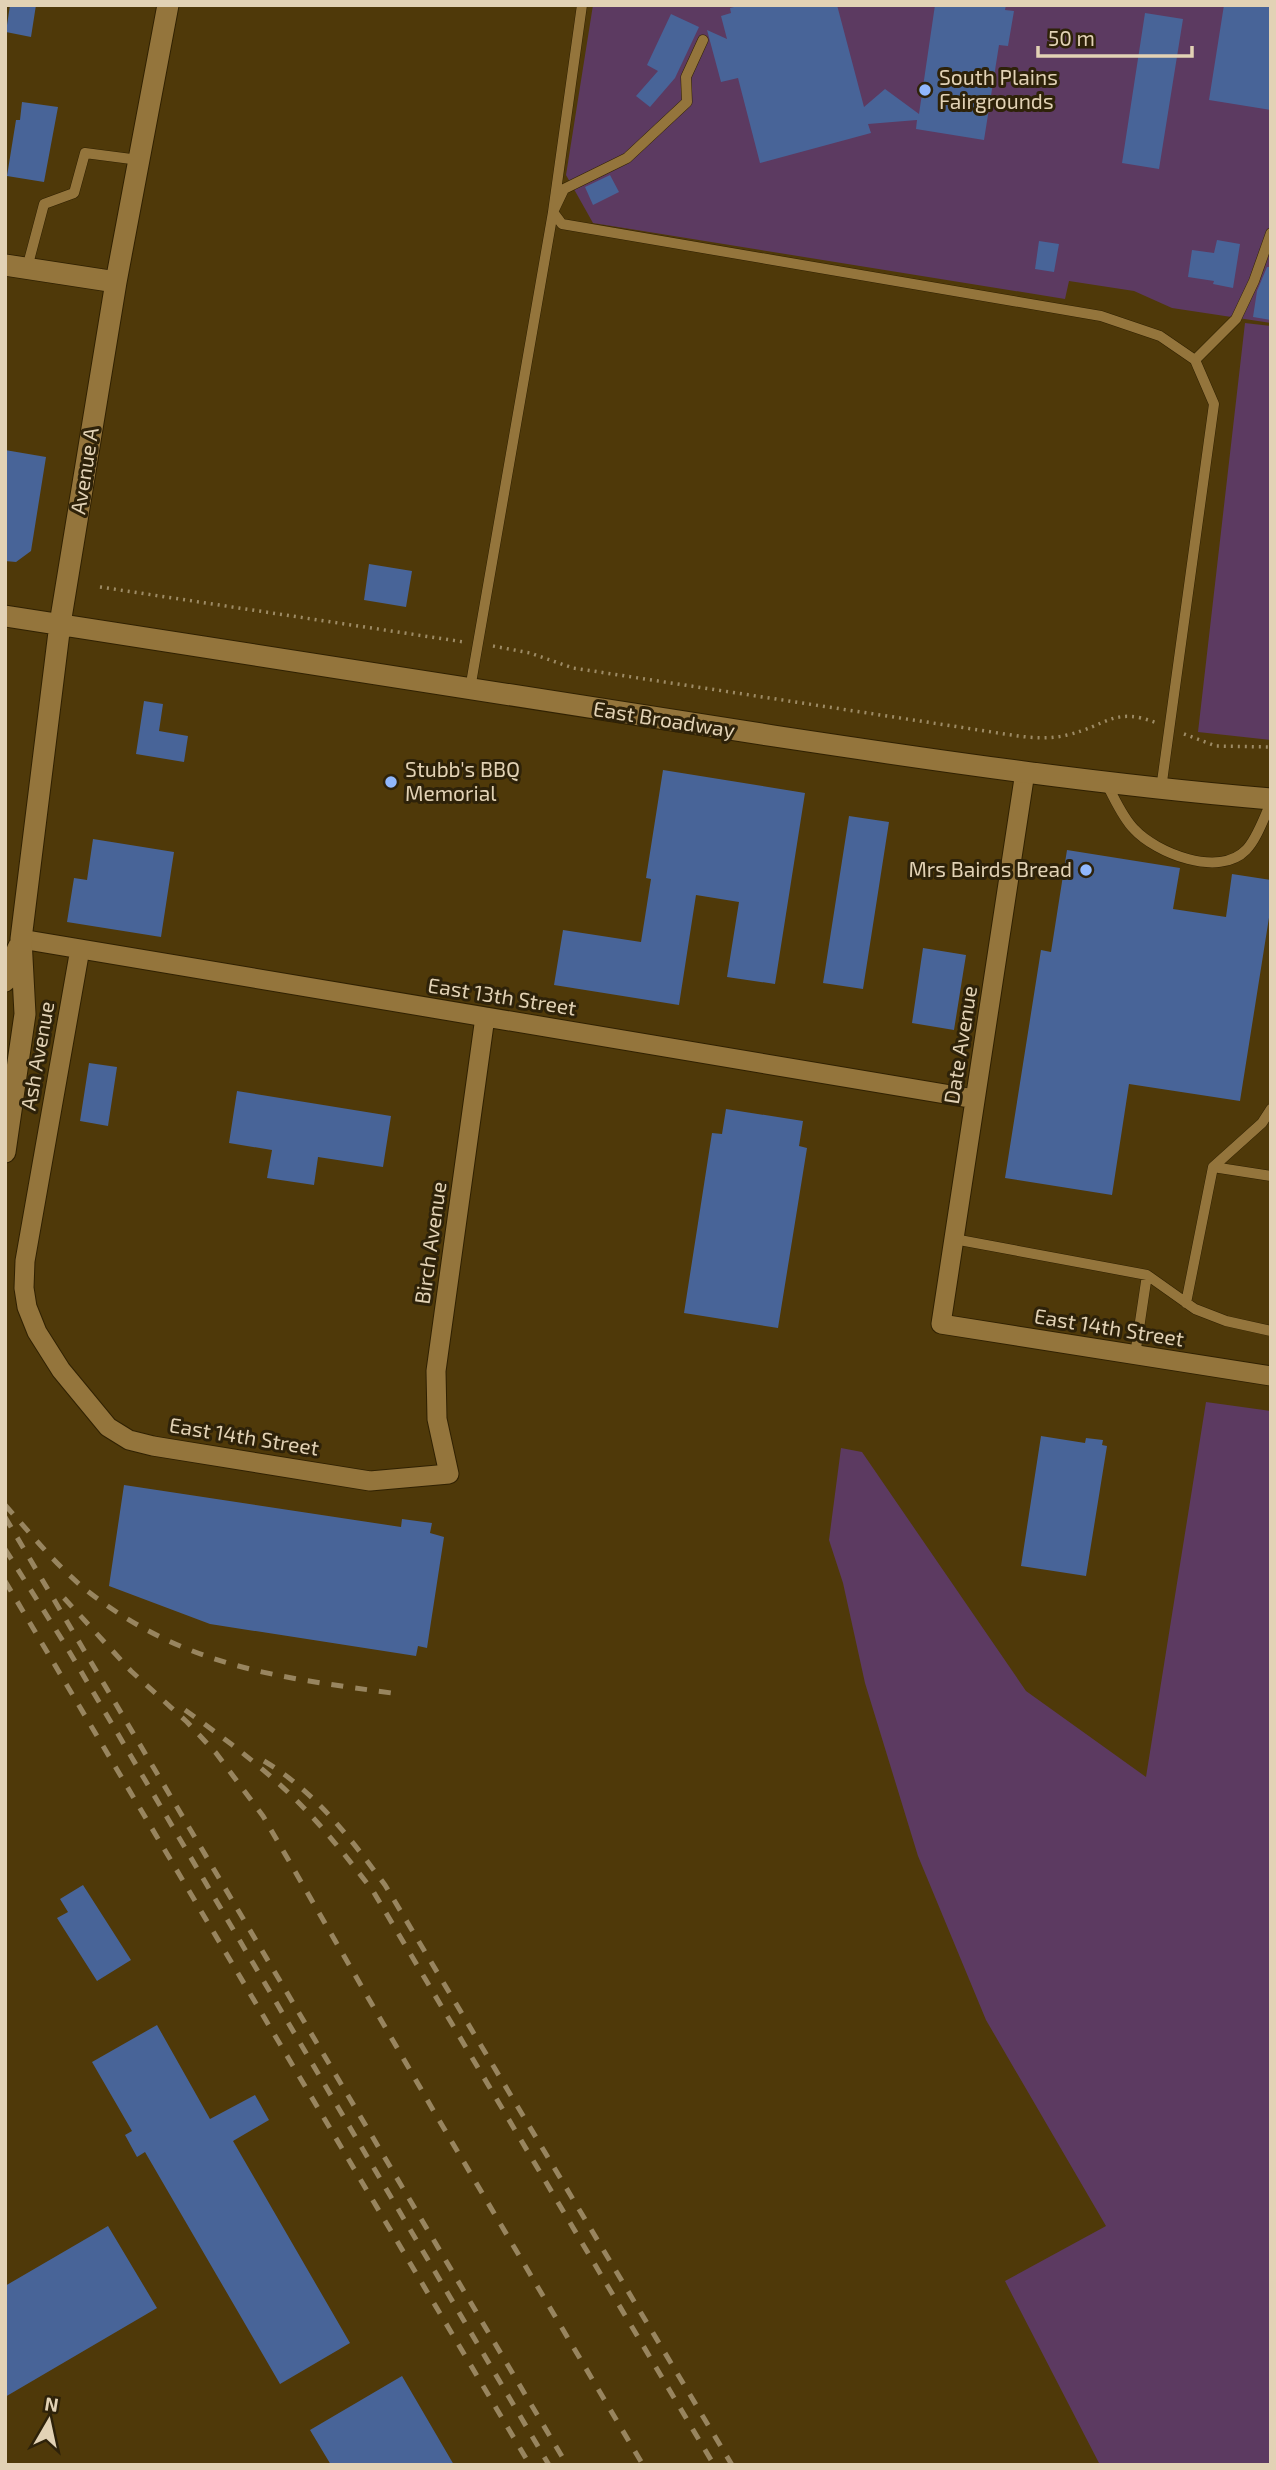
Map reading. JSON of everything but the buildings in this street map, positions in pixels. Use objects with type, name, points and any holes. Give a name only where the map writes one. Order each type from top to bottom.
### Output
[{"type":"main road","name":"Avenue A","points":[[5,1152],[25,1014],[21,939],[60,625],[116,282],[169,5]]},
{"type":"main road","points":[[5,265],[116,282]]},
{"type":"main road","name":"East Broadway","points":[[5,616],[1025,772],[1271,801]]},
{"type":"main road","name":"Avenue A","points":[[5,981],[21,939]]},
{"type":"street","name":"Date Avenue","points":[[941,1324],[1025,772]]},
{"type":"street","name":"East 13th Street","points":[[21,939],[975,1099]]},
{"type":"street","name":"Ash Avenue","points":[[61,1370],[37,1332],[27,1307],[24,1288],[25,1261],[80,949]]},
{"type":"street","name":"Birch Avenue","points":[[449,1474],[437,1419],[436,1371],[485,1017]]},
{"type":"street","name":"East 14th Street","points":[[941,1324],[1271,1376]]},
{"type":"street","name":"East 14th Street","points":[[61,1370],[108,1427],[129,1440],[370,1481],[449,1474]]},
{"type":"lane","points":[[470,689],[553,212],[582,5]]},
{"type":"lane","points":[[553,212],[564,188],[627,158],[687,102],[686,77],[703,40]]},
{"type":"lane","points":[[27,268],[44,204],[74,193],[85,153],[140,160]]},
{"type":"lane","points":[[553,212],[562,224],[1101,316],[1160,336],[1195,360],[1214,404],[1161,789]]},
{"type":"lane","points":[[1195,360],[1236,320],[1254,281],[1271,233]]},
{"type":"lane","points":[[1106,782],[1133,829],[1157,847],[1179,857],[1216,863],[1235,858],[1247,849],[1271,801]]},
{"type":"lane","points":[[1186,1303],[1213,1167],[1262,1124],[1271,1109]]},
{"type":"lane","points":[[1213,1167],[1271,1176]]},
{"type":"lane","points":[[954,1239],[1147,1275],[1195,1309],[1226,1321],[1271,1331]]},
{"type":"lane","points":[[1135,1354],[1147,1275]]},
{"type":"path","points":[[100,587],[507,647],[573,668],[1017,736],[1036,738],[1069,735],[1104,720],[1129,715],[1142,717],[1216,746],[1271,747]]},
{"type":"shaded area","name":"South Plains Fairgrounds","points":[[593,5],[1271,5],[1271,323],[1172,308],[1134,291],[1069,281],[1065,299],[593,223],[566,175]]},
{"type":"shaded area","points":[[1245,323],[1271,326],[1271,740],[1198,732]]},
{"type":"shaded area","points":[[1206,1402],[1271,1411],[1271,2465],[1100,2465],[1005,2281],[1106,2226],[986,2020],[918,1856],[865,1683],[843,1583],[829,1540],[841,1448],[862,1452],[1026,1691],[1146,1777]]},
{"type":"railway","points":[[5,1505],[78,1583],[126,1618],[163,1638],[237,1666],[315,1682],[399,1694]]},
{"type":"railway","points":[[5,1517],[567,2465]]},
{"type":"railway","points":[[5,1549],[66,1646],[549,2465]]},
{"type":"railway","points":[[5,1581],[530,2465]]},
{"type":"railway","points":[[64,1598],[131,1671],[187,1722],[216,1753],[263,1816],[643,2465]]},
{"type":"railway","points":[[185,1710],[243,1753],[284,1788],[327,1834],[373,1891],[714,2465]]},
{"type":"railway","points":[[264,1761],[316,1801],[385,1885],[732,2465]]},
{"type":"place","name":"South Plains Fairgrounds","points":[[925,90]]},
{"type":"place","name":"Stubb's BBQ Memorial","points":[[391,782]]},
{"type":"place","name":"Mrs Bairds Bread","points":[[1086,870]]}]
